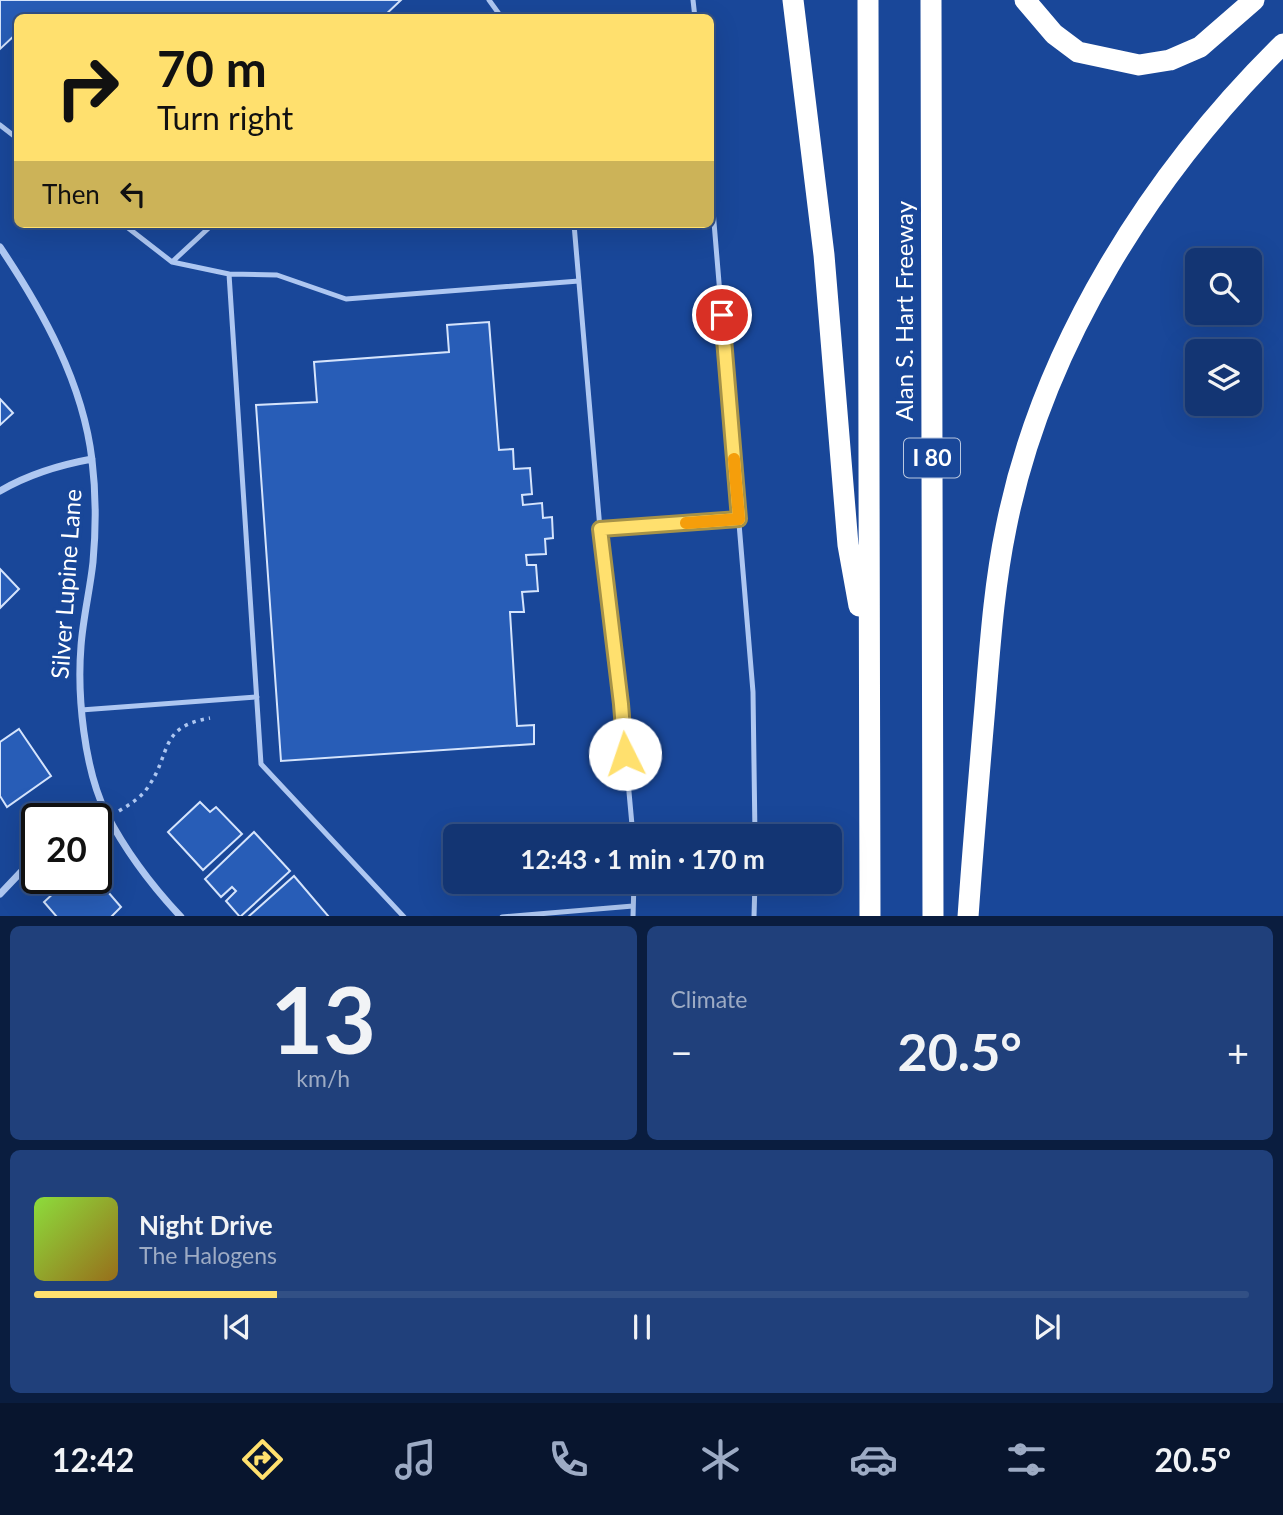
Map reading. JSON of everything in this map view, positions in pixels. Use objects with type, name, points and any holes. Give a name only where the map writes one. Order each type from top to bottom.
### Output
[{"type":"highway","points":[[793,0],[824,255],[848,545],[869,661]]},
{"type":"highway","name":"Alan S. Hart Freeway","points":[[868,0],[870,916]]},
{"type":"highway","name":"Alan S. Hart Freeway","points":[[931,0],[933,916]]},
{"type":"highway","points":[[1025,0],[1054,34],[1078,52],[1139,65],[1170,60],[1200,47],[1254,0]]},
{"type":"highway","points":[[968,916],[992,624],[1006,528],[1034,429],[1086,305],[1144,210],[1177,164],[1234,94],[1283,44]]},
{"type":"street","name":"Silver Lupine Lane","points":[[0,247],[64,359],[76,390],[92,459],[93,559],[79,679],[86,744],[104,803]]},
{"type":"street","points":[[0,491],[20,479],[92,459]]},
{"type":"street","name":"Silver Lupine Lane","points":[[112,823],[125,846],[181,916]]},
{"type":"street","points":[[0,894],[21,872]]},
{"type":"lane","points":[[0,125],[14,136]]},
{"type":"lane","points":[[714,222],[753,692],[755,824]]},
{"type":"lane","points":[[128,228],[172,262],[229,274],[277,275],[346,299],[579,281]]},
{"type":"lane","points":[[172,262],[209,228]]},
{"type":"lane","points":[[574,228],[600,529],[621,704],[631,824]]},
{"type":"lane","points":[[229,274],[261,764],[404,916]]},
{"type":"lane","points":[[600,529],[739,519]]},
{"type":"lane","points":[[81,710],[257,697]]},
{"type":"lane","points":[[634,894],[634,916]]},
{"type":"lane","points":[[754,916],[755,894]]},
{"type":"lane","points":[[502,916],[633,906]]},
{"type":"path","points":[[112,811],[138,798],[150,785],[174,732],[186,724],[209,718]]},
{"type":"building","points":[[0,0],[401,0],[386,14],[14,14],[14,36],[0,49]]},
{"type":"building","points":[[489,322],[499,450],[513,449],[514,469],[530,468],[532,494],[522,495],[523,505],[542,503],[543,518],[552,517],[553,538],[545,539],[546,554],[526,555],[527,565],[536,565],[538,591],[522,592],[524,612],[510,612],[517,726],[534,725],[534,744],[281,761],[256,405],[317,402],[314,362],[449,352],[447,325]]},
{"type":"building","points":[[0,399],[13,413],[0,425]]},
{"type":"building","points":[[0,569],[19,589],[0,608]]},
{"type":"building","points":[[19,729],[51,776],[7,807],[0,796],[0,742]]},
{"type":"building","points":[[200,802],[210,812],[216,807],[242,834],[203,870],[168,832]]},
{"type":"building","points":[[254,832],[290,871],[241,916],[226,901],[236,891],[232,887],[221,897],[205,879]]},
{"type":"building","points":[[294,876],[328,916],[249,916]]},
{"type":"building","points":[[53,894],[110,894],[121,907],[112,916],[56,916],[44,902]]},
{"type":"slow traffic","points":[[686,523],[739,519],[734,459]]},
{"type":"route","points":[[625,754],[600,529],[739,519],[722,315]]}]
